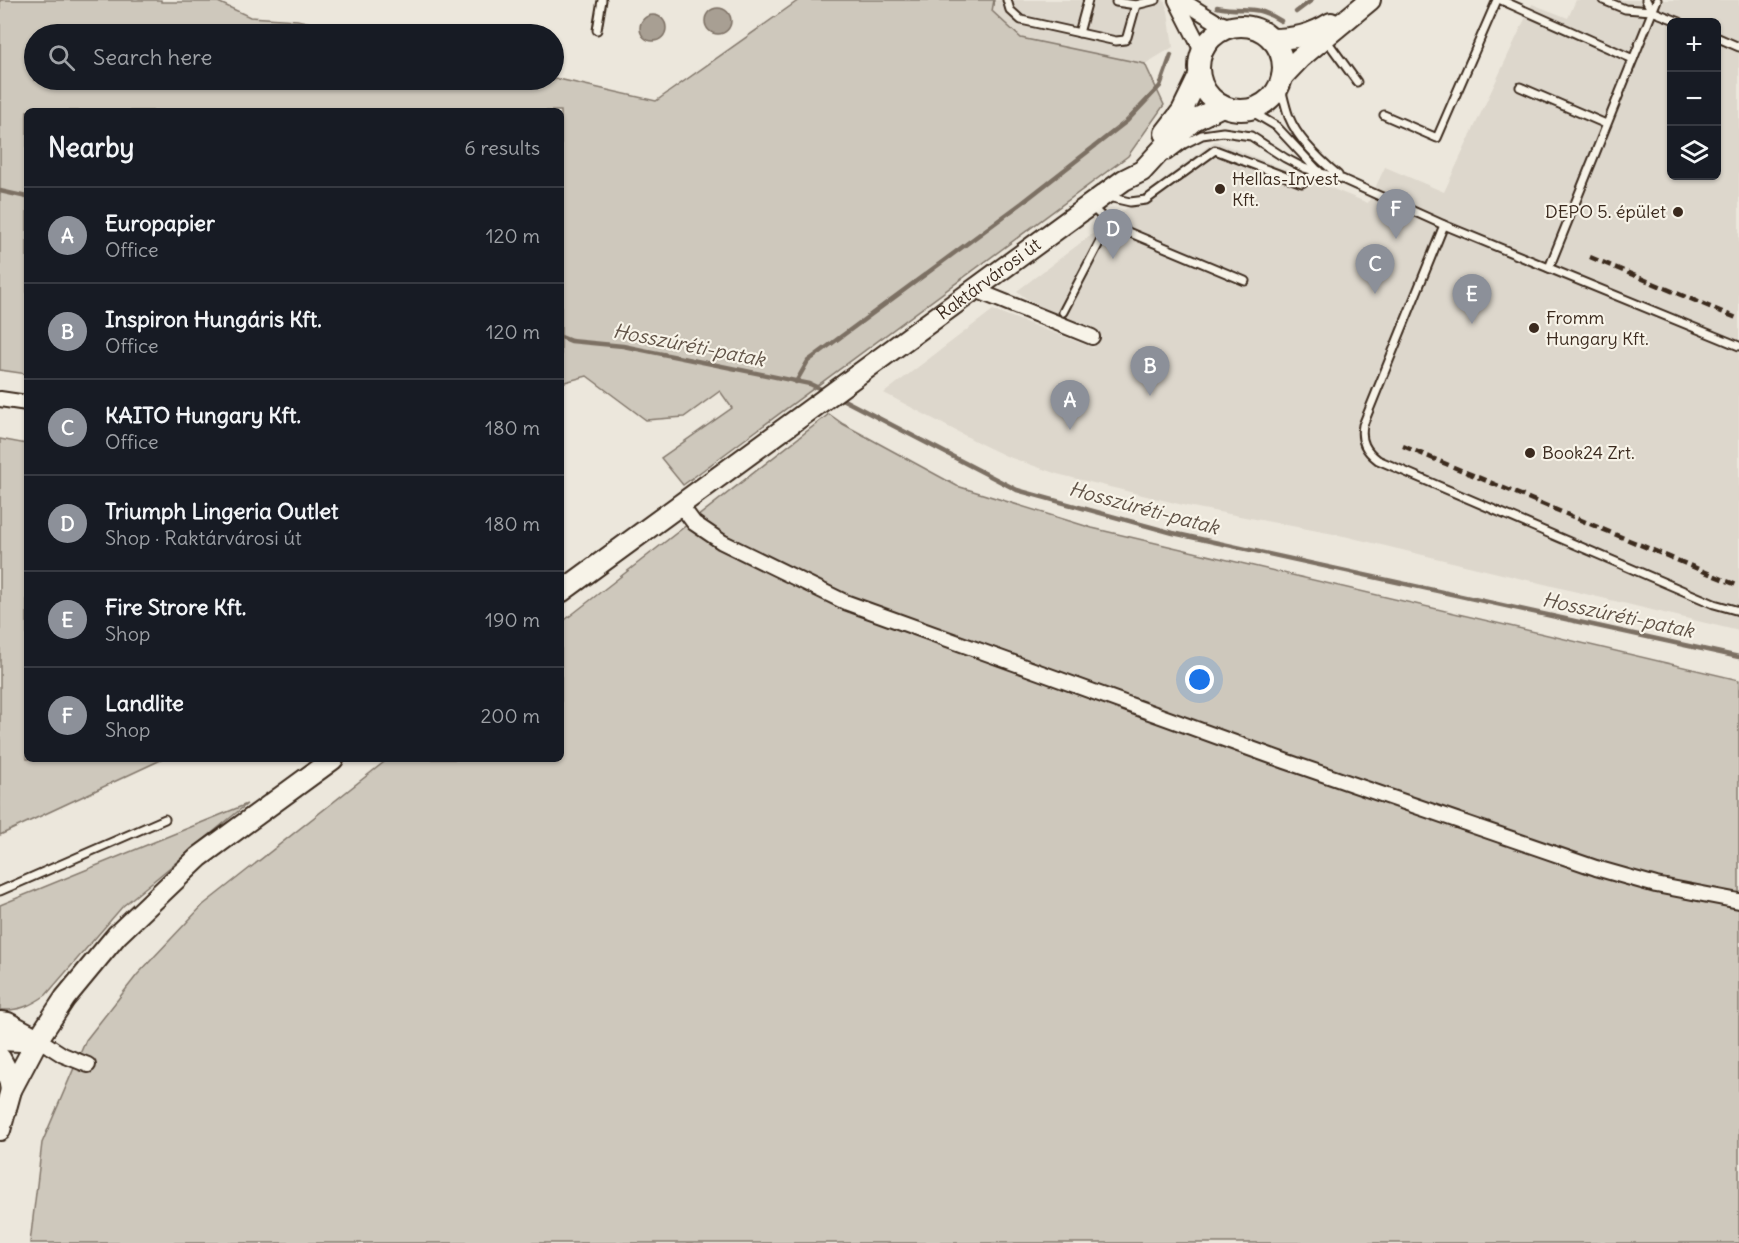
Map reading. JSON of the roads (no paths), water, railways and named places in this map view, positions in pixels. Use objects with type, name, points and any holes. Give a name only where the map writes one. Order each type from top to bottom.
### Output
[{"type":"street","points":[[1176,0],[1202,51],[1216,34],[1231,27]]},
{"type":"street","points":[[1181,0],[1215,21],[1231,27],[1257,29],[1271,39],[1282,60],[1281,81]]},
{"type":"street","points":[[1271,39],[1288,39],[1310,34],[1362,5]]},
{"type":"street","points":[[1199,76],[1205,91],[1222,106],[1235,110],[1257,108],[1271,98],[1281,81],[1300,58],[1344,23],[1362,5]]},
{"type":"street","name":"Raktárvárosi út","points":[[1124,180],[1182,111],[1199,76],[1198,64],[1202,51]]},
{"type":"street","name":"Raktárvárosi út","points":[[564,590],[973,289],[1124,180],[1142,171],[1194,120],[1222,106]]},
{"type":"street","points":[[973,289],[1092,337]]},
{"type":"street","points":[[0,399],[24,403]]},
{"type":"street","points":[[680,504],[693,523],[722,542],[816,589],[875,614],[1285,761],[1617,875],[1739,901]]},
{"type":"street","points":[[0,1130],[11,1090],[38,1039],[90,966],[154,899],[199,857],[329,762]]},
{"type":"street","points":[[0,1022],[8,1023],[63,1055],[88,1065]]},
{"type":"street","points":[[0,1040],[38,1039]]},
{"type":"street","points":[[0,1058],[9,1073],[11,1090]]},
{"type":"lane","points":[[597,30],[602,0]]},
{"type":"lane","points":[[1007,0],[1010,10],[1021,20],[1116,42],[1125,40],[1136,6]]},
{"type":"lane","points":[[1079,33],[1088,0]]},
{"type":"lane","points":[[1116,2],[1136,6],[1156,0]]},
{"type":"lane","points":[[1384,115],[1437,138],[1499,0],[1633,59]]},
{"type":"lane","points":[[1603,0],[1625,9],[1652,11],[1670,18]]},
{"type":"lane","points":[[1646,0],[1652,11]]},
{"type":"lane","points":[[1549,268],[1657,0]]},
{"type":"lane","points":[[1325,38],[1357,82]]},
{"type":"lane","points":[[1721,40],[1739,47]]},
{"type":"lane","points":[[1281,81],[1290,118],[1297,132],[1327,166],[1342,179]]},
{"type":"lane","points":[[1520,87],[1606,124]]},
{"type":"lane","points":[[1249,110],[1276,126],[1319,171]]},
{"type":"lane","points":[[1142,171],[1156,165],[1193,139],[1223,132],[1251,136],[1304,168],[1342,179],[1444,225],[1739,346]]},
{"type":"lane","points":[[1097,200],[1130,202],[1146,200],[1215,150],[1302,183],[1319,171]]},
{"type":"lane","points":[[1097,200],[1109,224],[1245,281]]},
{"type":"lane","points":[[1063,312],[1109,224]]},
{"type":"lane","points":[[1444,225],[1363,425],[1362,438],[1367,451],[1378,460],[1714,604],[1739,611]]},
{"type":"lane","points":[[0,891],[165,819]]},
{"type":"waterway","points":[[1296,12],[1312,0]]},
{"type":"waterway","points":[[1217,7],[1256,10],[1281,21]]},
{"type":"waterway","points":[[796,382],[808,361],[1022,203],[1127,121],[1160,86],[1171,55]]},
{"type":"waterway","name":"Hosszúréti-patak","points":[[0,191],[24,196]]},
{"type":"waterway","name":"Hosszúréti-patak","points":[[564,338],[571,341],[623,346],[810,384],[825,391]]},
{"type":"waterway","name":"Hosszúréti-patak","points":[[838,397],[1017,490],[1173,533],[1739,657]]},
{"type":"railway","points":[[1590,257],[1739,319]]},
{"type":"railway","points":[[1403,446],[1739,586]]},
{"type":"place","name":"Hellas-Invest Kft.","points":[[1220,189]]},
{"type":"place","name":"DEPO 5. épület","points":[[1678,212]]},
{"type":"place","name":"Landlite","points":[[1396,239]]},
{"type":"place","name":"Triumph Lingeria Outlet","points":[[1113,259]]},
{"type":"place","name":"KAITO Hungary Kft.","points":[[1375,294]]},
{"type":"place","name":"Fire Strore Kft.","points":[[1472,324]]},
{"type":"place","name":"Fromm Hungary Kft.","points":[[1534,328]]},
{"type":"place","name":"Inspiron Hungáris Kft.","points":[[1150,396]]},
{"type":"place","name":"Europapier","points":[[1070,430]]},
{"type":"place","name":"Book24 Zrt.","points":[[1530,453]]}]
